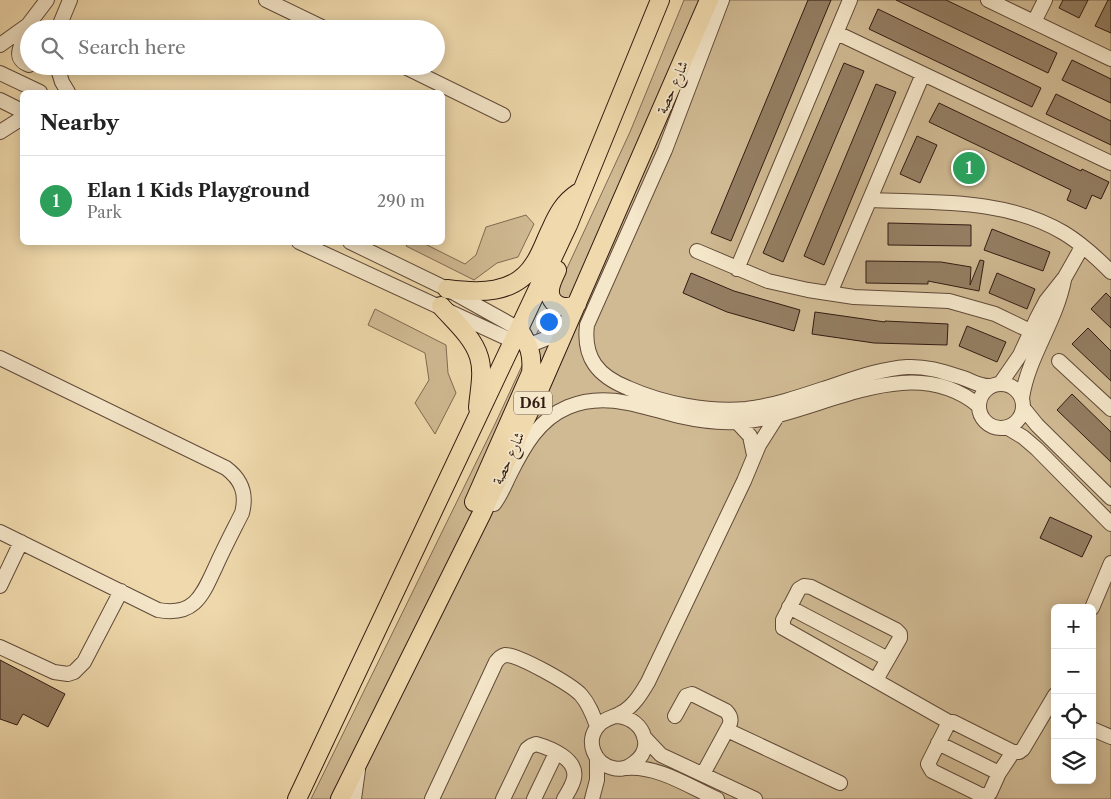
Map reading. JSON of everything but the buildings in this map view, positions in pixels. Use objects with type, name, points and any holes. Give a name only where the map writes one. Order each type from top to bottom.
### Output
[{"type":"main road","name":"D61","points":[[297,799],[477,419],[520,338],[583,190],[660,0]]},
{"type":"main road","name":"شارع حصة","points":[[340,799],[482,514],[577,304],[710,0]]},
{"type":"main road","points":[[446,289],[474,292],[489,291],[516,282],[535,264],[561,209],[567,201],[583,190]]},
{"type":"main road","points":[[568,225],[569,242],[550,287],[550,295],[558,306],[564,308],[577,304]]},
{"type":"main road","points":[[441,306],[469,338],[479,358],[480,375],[477,419]]},
{"type":"main road","points":[[453,572],[461,538],[473,505],[531,373],[532,361],[520,338]]},
{"type":"street","points":[[61,20],[70,0]]},
{"type":"street","points":[[266,0],[307,20]]},
{"type":"street","points":[[722,0],[665,150],[587,325],[588,350],[595,366],[608,379],[636,392],[676,404],[718,409],[757,407],[880,371],[909,367],[924,367],[941,371],[980,385],[1014,388],[1037,425],[1111,498]]},
{"type":"street","points":[[737,269],[850,0]]},
{"type":"street","points":[[988,0],[1111,59]]},
{"type":"street","points":[[1034,22],[1044,0]]},
{"type":"street","points":[[40,20],[46,2]]},
{"type":"street","points":[[32,20],[46,2]]},
{"type":"street","points":[[57,20],[63,14]]},
{"type":"street","points":[[0,46],[20,31]]},
{"type":"street","points":[[837,33],[1111,163]]},
{"type":"street","points":[[0,73],[36,90]]},
{"type":"street","points":[[830,293],[923,74]]},
{"type":"street","points":[[59,75],[67,90]]},
{"type":"street","points":[[422,75],[504,115]]},
{"type":"street","points":[[0,100],[20,110]]},
{"type":"street","points":[[0,132],[20,119]]},
{"type":"street","points":[[870,200],[966,204],[1000,208],[1030,217],[1062,232],[1111,272]]},
{"type":"street","points":[[305,245],[384,283],[520,338],[543,341],[565,331]]},
{"type":"street","points":[[356,245],[446,289],[520,338]]},
{"type":"street","points":[[979,406],[984,392],[996,385],[1020,355],[1026,333],[1065,277],[1082,248]]},
{"type":"street","points":[[697,251],[768,281],[854,297],[950,301],[995,314],[1026,333],[1041,346]]},
{"type":"street","points":[[482,514],[497,500],[522,451],[539,427],[556,413],[575,404],[596,400],[616,400],[695,419],[737,422],[778,415],[858,391],[903,382],[920,382],[951,390],[967,397],[979,406],[983,419],[988,424],[1001,429],[1008,428],[1017,423],[1023,404],[1027,377],[1050,326],[1065,277]]},
{"type":"street","points":[[1037,318],[1050,326]]},
{"type":"street","points":[[0,358],[215,463],[230,480],[238,501],[236,523],[208,581],[193,597],[183,603],[169,606],[145,603],[0,532]]},
{"type":"street","points":[[1059,361],[1111,409]]},
{"type":"street","points":[[597,726],[628,709],[642,693],[744,481],[754,455],[778,415]]},
{"type":"street","points":[[737,422],[750,436],[754,455]]},
{"type":"street","points":[[1008,428],[1023,437],[1037,449],[1111,524]]},
{"type":"street","points":[[0,586],[21,542]]},
{"type":"street","points":[[1094,604],[1111,562]]},
{"type":"street","points":[[876,680],[900,638],[900,634],[896,630],[810,587],[804,586],[800,589],[782,620],[783,628],[950,722],[1013,752],[1019,752],[1023,749],[1051,705]]},
{"type":"street","points":[[0,647],[54,672],[68,674],[74,672],[84,662],[121,591]]},
{"type":"street","points":[[789,608],[888,659]]},
{"type":"street","points":[[432,799],[496,662],[502,656],[511,656],[557,677],[586,700],[612,717],[628,718],[639,726],[643,734],[662,755],[679,765],[703,774],[755,799]]},
{"type":"street","points":[[593,797],[607,780],[637,761],[644,750],[639,714],[642,693]]},
{"type":"street","points":[[675,716],[686,696],[692,694],[728,713],[731,721],[703,774]]},
{"type":"street","points":[[586,700],[597,726],[592,742],[597,758],[598,773],[593,797]]},
{"type":"street","points":[[950,722],[928,764],[928,768],[983,796],[990,793],[999,773],[1013,752]]},
{"type":"street","points":[[727,730],[840,783]]},
{"type":"street","points":[[1096,731],[1111,737]]},
{"type":"street","points":[[938,744],[999,773]]},
{"type":"street","points":[[503,799],[529,747],[539,745],[569,760],[575,772],[564,799]]},
{"type":"street","points":[[534,799],[556,753]]},
{"type":"street","points":[[597,758],[611,768],[638,767],[662,773],[717,799]]},
{"type":"street","points":[[354,799],[360,761]]},
{"type":"shaded area","points":[[684,0],[1111,0],[1111,799],[311,799],[495,424],[630,132]]},
{"type":"shaded area","points":[[526,215],[534,224],[518,257],[497,263],[474,280],[406,246],[427,245],[465,264],[476,255],[486,227]]},
{"type":"shaded area","points":[[375,309],[446,345],[448,373],[456,393],[435,434],[415,403],[429,380],[425,353],[368,325]]},
{"type":"place","name":"Elan 1 Kids Playground","points":[[969,168]]}]
